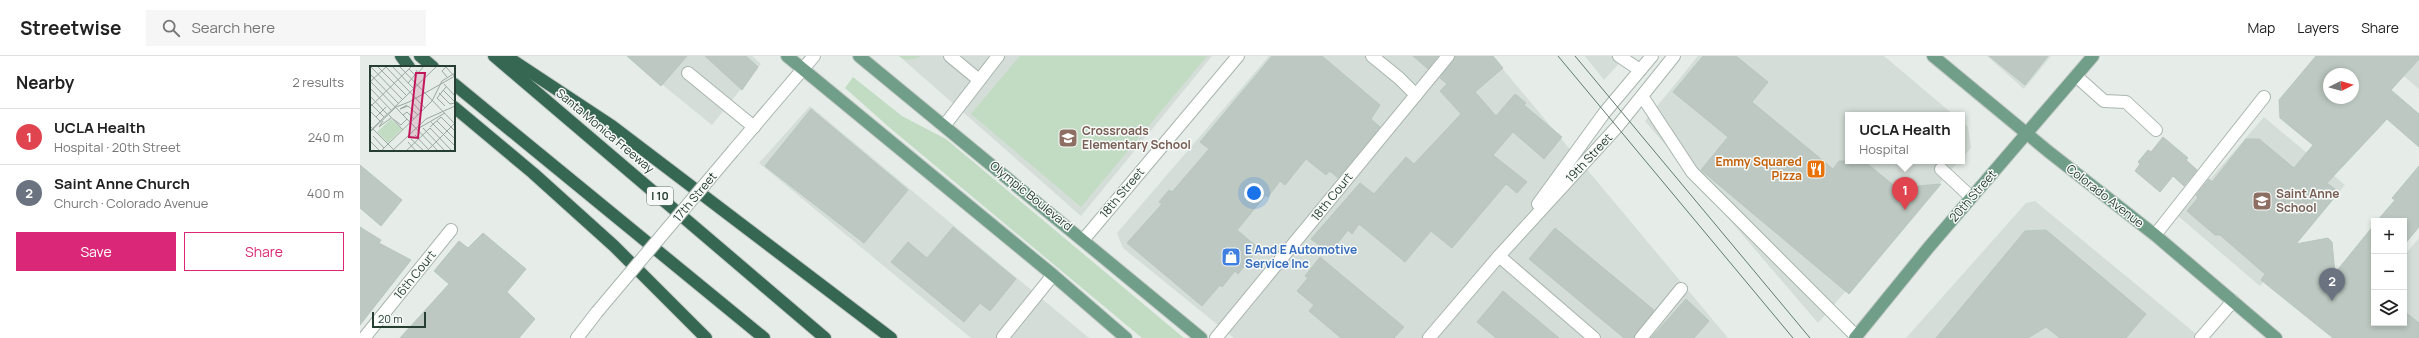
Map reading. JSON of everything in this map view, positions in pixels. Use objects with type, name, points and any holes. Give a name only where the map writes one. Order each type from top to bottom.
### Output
[{"type":"highway","points":[[401,56],[408,66]]},
{"type":"highway","points":[[420,56],[432,66]]},
{"type":"highway","name":"Santa Monica Freeway","points":[[494,56],[825,338]]},
{"type":"highway","points":[[506,56],[612,126],[890,338]]},
{"type":"highway","points":[[455,85],[764,338]]},
{"type":"highway","points":[[455,108],[534,174],[614,246],[706,338]]},
{"type":"main road","points":[[787,56],[1053,275],[1126,338]]},
{"type":"main road","name":"Olympic Boulevard","points":[[859,56],[1084,239],[1201,338]]},
{"type":"main road","name":"Colorado Avenue","points":[[1933,56],[2027,134],[2155,235],[2276,338]]},
{"type":"main road","name":"20th Street","points":[[1855,337],[1971,197],[2093,56]]},
{"type":"street","name":"17th Street","points":[[577,338],[597,312],[814,56]]},
{"type":"street","points":[[950,56],[980,80]]},
{"type":"street","points":[[944,126],[998,56]]},
{"type":"street","name":"18th Street","points":[[1084,239],[1238,56]]},
{"type":"street","points":[[1372,56],[1399,78],[1416,95]]},
{"type":"street","name":"18th Court","points":[[1216,338],[1448,56]]},
{"type":"street","points":[[1619,56],[1640,70]]},
{"type":"street","name":"19th Street","points":[[1499,256],[1606,112],[1652,56]]},
{"type":"street","name":"19th Street","points":[[1429,338],[1499,256],[1618,127],[1674,56]]},
{"type":"street","points":[[688,73],[754,127]]},
{"type":"street","points":[[2076,76],[2104,101],[2126,102],[2156,130]]},
{"type":"street","points":[[1642,96],[1692,172],[1855,337]]},
{"type":"street","points":[[2155,235],[2264,97]]},
{"type":"street","points":[[1941,169],[1971,197]]},
{"type":"street","name":"16th Court","points":[[364,338],[451,230]]},
{"type":"street","points":[[1499,256],[1594,338]]},
{"type":"street","points":[[1003,337],[1053,275]]},
{"type":"street","points":[[1641,338],[1681,289]]},
{"type":"street","points":[[2202,338],[2233,301]]},
{"type":"shaded area","points":[[627,56],[752,56],[761,64],[712,125]]},
{"type":"shaded area","name":"Crossroads Elementary School","points":[[899,56],[1212,56],[1081,216]]},
{"type":"shaded area","points":[[1269,56],[1492,56],[1728,338],[1234,338],[1123,248],[1117,233]]},
{"type":"shaded area","points":[[1585,56],[1626,56],[1604,80]]},
{"type":"shaded area","points":[[1698,56],[1884,56],[1950,112],[1845,112],[1845,164],[1956,164],[1818,323],[1645,121]]},
{"type":"shaded area","points":[[1987,56],[2051,56],[2024,89]]},
{"type":"shaded area","points":[[2380,56],[2419,56],[2419,89]]},
{"type":"shaded area","points":[[810,106],[1089,338],[971,338],[759,163]]},
{"type":"shaded area","name":"Saint Anne School","points":[[2264,117],[2345,185],[2260,286],[2178,216]]},
{"type":"shaded area","points":[[1965,124],[1968,127],[1971,148],[1965,155]]},
{"type":"shaded area","points":[[2035,201],[2201,338],[1906,338],[2026,203]]},
{"type":"shaded area","points":[[2419,238],[2419,338],[2337,338],[2371,324],[2371,326],[2407,326],[2407,252]]},
{"type":"green space","points":[[899,56],[922,56],[913,59],[904,59]]},
{"type":"green space","name":"Crossroads Elementary School","points":[[1020,56],[1207,56],[1081,207],[971,114]]},
{"type":"green space","points":[[853,77],[902,116],[946,139],[1184,338],[1142,338],[890,128],[845,88]]},
{"type":"building","points":[[627,56],[687,56],[661,86]]},
{"type":"building","points":[[705,56],[746,56],[758,67],[742,90]]},
{"type":"building","points":[[1272,56],[1322,56],[1380,105],[1371,119],[1380,127],[1338,178],[1330,171],[1326,175],[1306,159],[1285,185],[1280,181],[1268,197],[1266,195],[1237,230],[1256,246],[1254,248],[1257,250],[1238,274],[1235,271],[1222,287],[1220,285],[1202,306],[1127,243],[1162,204],[1159,202],[1169,190],[1172,192],[1209,149],[1200,142]]},
{"type":"building","points":[[1413,56],[1438,56],[1428,69]]},
{"type":"building","points":[[1455,56],[1493,56],[1503,68],[1475,92],[1496,116],[1515,94],[1526,103],[1524,105],[1562,137],[1544,159],[1513,132],[1493,155],[1527,182],[1517,193],[1506,184],[1452,248],[1431,231],[1405,262],[1359,224],[1352,234],[1348,230],[1330,253],[1311,239],[1360,183],[1374,194],[1406,157],[1414,164],[1461,114],[1440,91],[1447,84],[1440,78]]},
{"type":"building","points":[[1703,56],[1736,56],[1768,82],[1752,102],[1833,169],[1839,161],[1845,161],[1845,164],[1868,164],[1909,198],[1918,186],[1941,184],[1849,294],[1701,170],[1728,137],[1673,92]]},
{"type":"building","points":[[1989,56],[2048,56],[2025,85]]},
{"type":"building","points":[[2316,56],[2419,56],[2419,59],[2391,90],[2419,114],[2419,147],[2387,119],[2327,183],[2339,192],[2296,244],[2328,238],[2332,242],[2335,273],[2371,229],[2371,326],[2407,326],[2407,313],[2419,323],[2419,338],[2333,338],[2261,280],[2265,274],[2220,235],[2215,235],[2187,211],[2198,198],[2196,195],[2209,179],[2212,182],[2246,139],[2259,139],[2294,168],[2313,145],[2280,118],[2279,100]]},
{"type":"building","points":[[811,109],[908,190],[864,243],[765,166]]},
{"type":"building","points":[[2163,137],[2188,158],[2186,160],[2197,170],[2184,186],[2173,176],[2160,192],[2135,171],[2140,164],[2138,162],[2148,150],[2151,152]]},
{"type":"building","points":[[360,165],[402,200],[381,226],[360,208]]},
{"type":"building","points":[[2419,166],[2419,227],[2407,241],[2407,218],[2380,218],[2395,200],[2392,198]]},
{"type":"building","points":[[360,227],[381,240],[379,243],[411,260],[360,325]]},
{"type":"building","points":[[953,227],[1016,279],[990,311],[980,303],[964,322],[891,262],[908,242],[927,258]]},
{"type":"building","points":[[1555,228],[1654,310],[1634,338],[1624,338],[1529,259]]},
{"type":"building","points":[[2046,230],[2146,314],[2126,338],[2060,338],[2046,327],[2028,338],[1936,338],[2025,231]]},
{"type":"building","points":[[483,233],[526,269],[507,292],[535,319],[519,338],[400,338],[449,284],[434,271],[459,241],[468,248]]},
{"type":"building","points":[[1320,257],[1404,327],[1394,338],[1341,338],[1309,311],[1314,305],[1297,291],[1308,278],[1305,276]]},
{"type":"building","points":[[1503,291],[1559,338],[1496,338],[1477,322]]},
{"type":"building","points":[[1686,299],[1709,321],[1694,338],[1651,338]]},
{"type":"tram line","points":[[1558,56],[1793,338]]},
{"type":"tram line","points":[[1575,56],[1810,338]]},
{"type":"place","name":"Crossroads Elementary School","points":[[1068,138]]},
{"type":"place","name":"Emmy Squared Pizza","points":[[1816,169]]},
{"type":"place","name":"Saint Anne School","points":[[2262,201]]},
{"type":"place","name":"UCLA Health","points":[[1905,210]]},
{"type":"place","name":"E And E Automotive Service Inc","points":[[1231,257]]},
{"type":"place","name":"Saint Anne Church","points":[[2332,301]]}]
